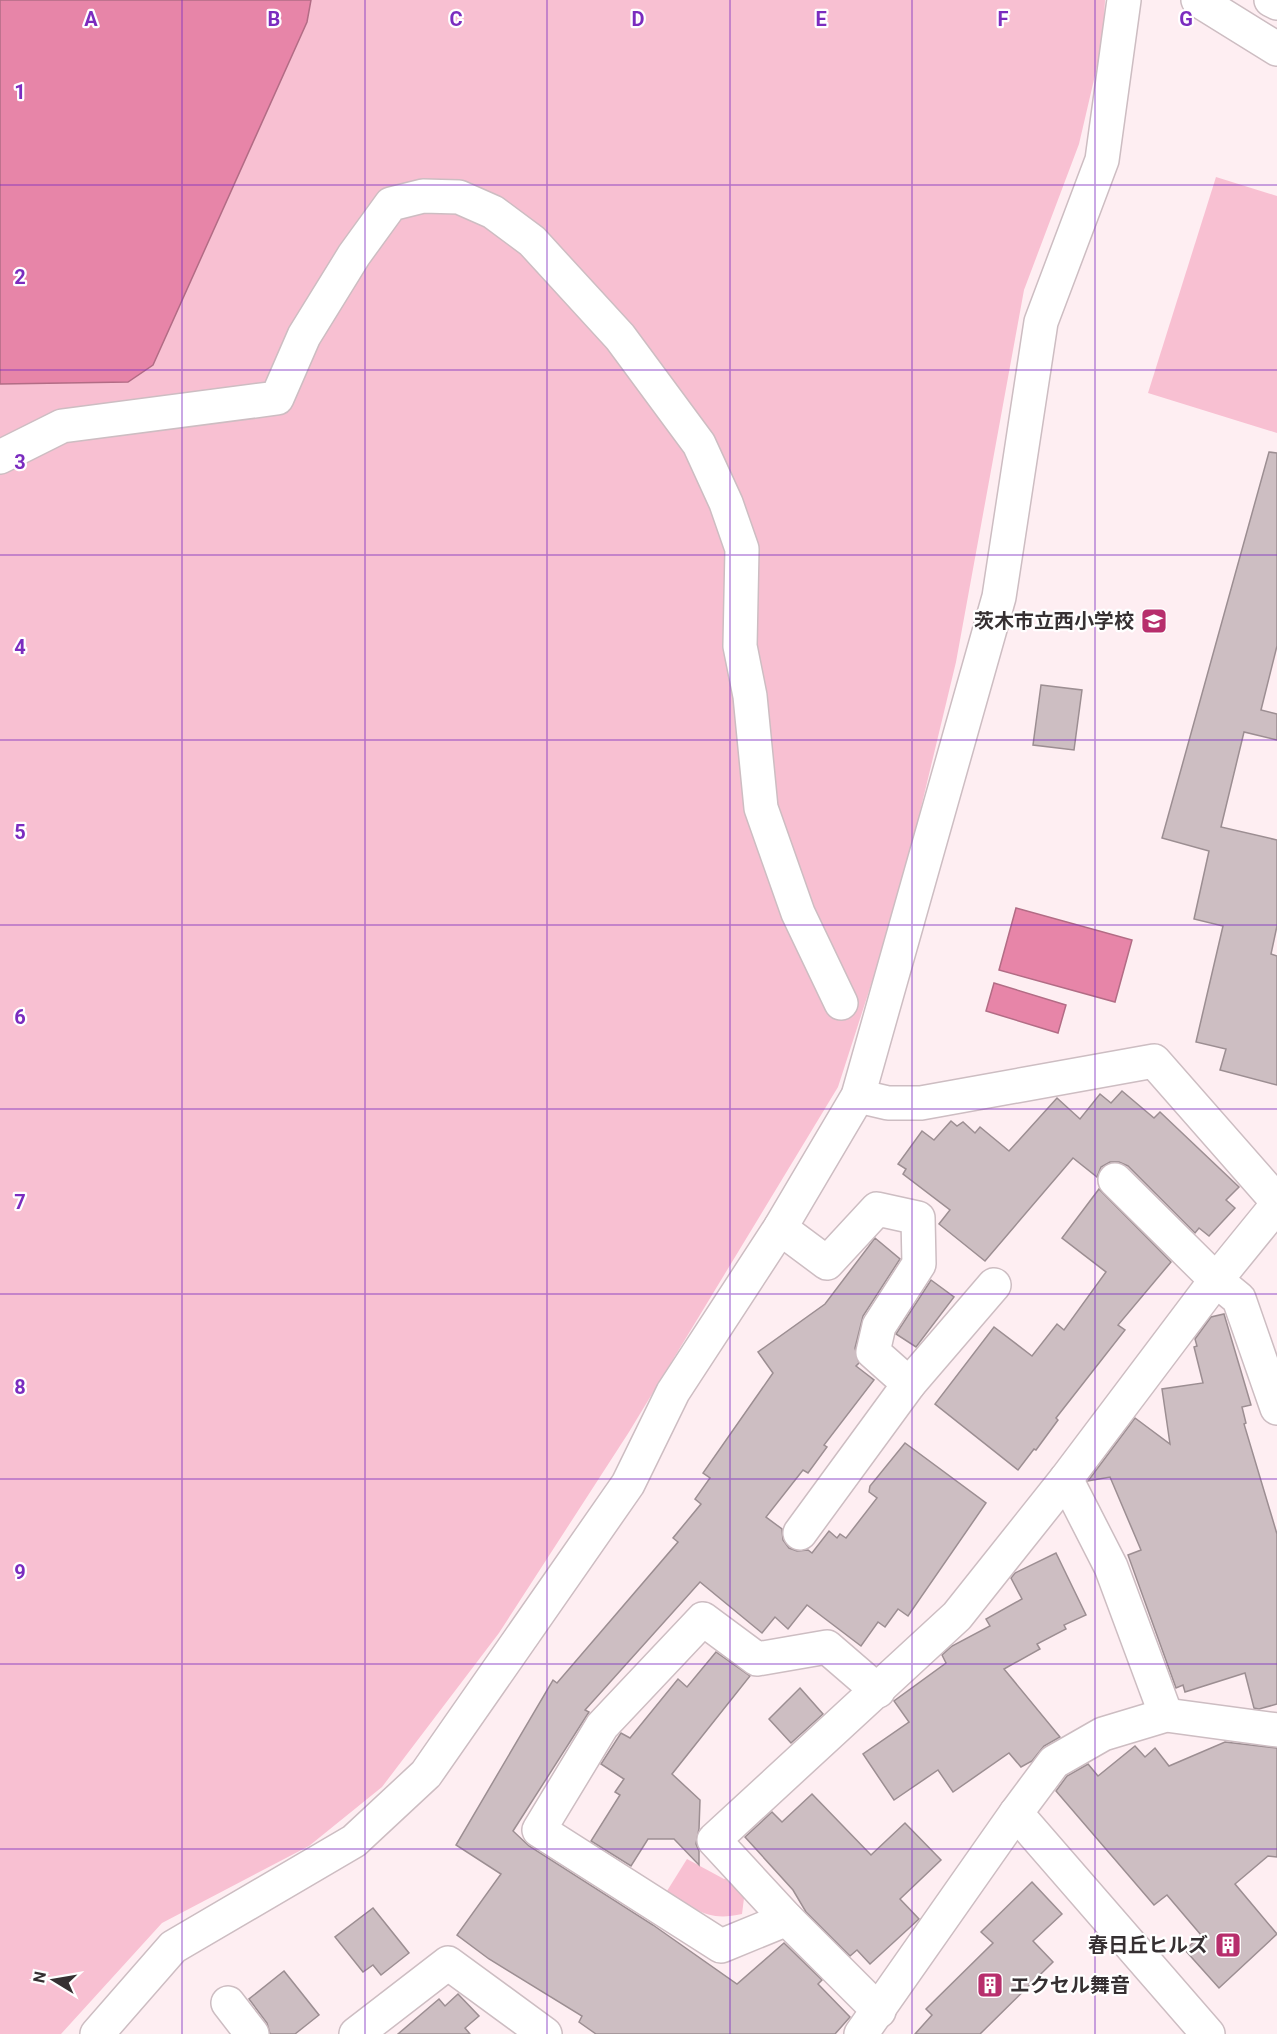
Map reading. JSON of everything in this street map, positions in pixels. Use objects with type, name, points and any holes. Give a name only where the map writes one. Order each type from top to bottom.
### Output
[{"type":"street","points":[[97,2034],[173,1947],[354,1841],[426,1774],[628,1484],[673,1392],[780,1228],[858,1096],[999,597],[1041,322],[1102,160],[1119,57],[1124,0]]},
{"type":"street","points":[[1198,0],[1277,49]]},
{"type":"street","points":[[1271,0],[1277,3]]},
{"type":"street","points":[[0,457],[62,426],[277,398],[304,336],[354,255],[391,204],[423,196],[459,196],[493,212],[532,241],[620,337],[699,444],[726,503],[742,549],[740,646],[750,696],[761,808],[798,913],[841,1003]]},
{"type":"street","points":[[858,1096],[888,1103],[921,1103],[1154,1061],[1277,1203],[1066,1479],[957,1616],[714,1840],[787,1919],[870,2022],[1054,1762],[1103,1734],[1166,1715],[1277,1730]]},
{"type":"street","points":[[1115,1180],[1216,1280],[1239,1299],[1277,1408]]},
{"type":"street","points":[[780,1228],[827,1263],[877,1209],[918,1218],[919,1264],[879,1326],[873,1352],[909,1384]]},
{"type":"street","points":[[800,1533],[909,1384],[994,1285]]},
{"type":"street","points":[[1066,1479],[1110,1567],[1166,1715]]},
{"type":"street","points":[[787,1919],[721,1946],[539,1830],[602,1726],[702,1619],[757,1659],[827,1647],[878,1691]]},
{"type":"street","points":[[1016,1813],[1208,2034]]},
{"type":"street","points":[[356,2034],[448,1963],[545,2034]]},
{"type":"street","points":[[228,2003],[252,2034]]},
{"type":"shaded area","points":[[0,0],[1105,0],[1103,41],[1079,144],[1024,290],[956,662],[900,895],[838,1087],[629,1432],[499,1633],[382,1787],[309,1846],[162,1923],[61,2034],[0,2034]]},
{"type":"shaded area","points":[[0,0],[311,0],[307,22],[153,365],[128,382],[0,384]]},
{"type":"shaded area","points":[[1216,177],[1277,196],[1277,433],[1148,393]]},
{"type":"shaded area","points":[[1016,908],[1132,940],[1115,1002],[999,970]]},
{"type":"shaded area","points":[[994,983],[1066,1005],[1058,1033],[986,1011]]},
{"type":"shaded area","points":[[687,1859],[724,1879],[729,1877],[745,1890],[742,1914],[711,1915],[694,1908],[667,1891]]},
{"type":"building","points":[[1269,452],[1277,453],[1277,646],[1261,710],[1277,714],[1277,740],[1244,732],[1221,827],[1277,840],[1277,926],[1271,954],[1277,956],[1277,1085],[1220,1070],[1226,1049],[1196,1042],[1223,926],[1194,919],[1209,851],[1162,838]]},
{"type":"building","points":[[1041,685],[1082,690],[1074,750],[1033,745]]},
{"type":"building","points":[[1122,1091],[1154,1118],[1160,1112],[1239,1187],[1226,1200],[1235,1208],[1209,1236],[1199,1228],[1195,1233],[1128,1166],[1119,1162],[1110,1162],[1101,1167],[1097,1177],[1073,1158],[985,1261],[939,1224],[950,1210],[903,1174],[906,1169],[898,1164],[922,1131],[934,1140],[951,1121],[957,1126],[963,1122],[975,1133],[980,1127],[1009,1151],[1057,1098],[1080,1119],[1100,1094],[1111,1103]]},
{"type":"building","points":[[1099,1189],[1171,1262],[1118,1325],[1125,1330],[1056,1418],[1058,1420],[1036,1450],[1034,1449],[1018,1470],[935,1404],[994,1327],[1032,1356],[1057,1324],[1064,1330],[1106,1272],[1062,1238]]},
{"type":"building","points":[[875,1238],[900,1259],[863,1316],[855,1348],[859,1363],[856,1366],[874,1380],[824,1445],[827,1447],[808,1473],[803,1470],[766,1517],[782,1529],[783,1540],[789,1548],[797,1551],[808,1550],[812,1553],[829,1531],[837,1538],[840,1534],[846,1538],[877,1498],[869,1492],[870,1486],[905,1443],[986,1503],[908,1616],[898,1609],[885,1627],[878,1622],[861,1646],[807,1605],[788,1629],[775,1617],[762,1633],[700,1582],[585,1710],[589,1712],[513,1831],[529,1846],[653,1925],[737,1984],[784,1943],[822,1980],[818,1984],[850,2017],[835,2034],[596,2034],[579,2022],[582,2016],[489,1959],[457,1935],[501,1874],[456,1845],[553,1680],[557,1683],[678,1542],[673,1538],[701,1504],[695,1499],[710,1478],[703,1473],[773,1373],[758,1352],[825,1304]]},
{"type":"building","points":[[931,1280],[954,1297],[916,1347],[896,1334]]},
{"type":"building","points":[[1224,1314],[1251,1405],[1242,1407],[1246,1423],[1244,1424],[1277,1534],[1277,1704],[1259,1709],[1254,1708],[1245,1673],[1185,1692],[1183,1685],[1176,1688],[1128,1555],[1141,1550],[1110,1477],[1088,1481],[1135,1418],[1170,1444],[1162,1389],[1203,1383],[1194,1347],[1197,1346],[1195,1339],[1211,1317]]},
{"type":"building","points":[[1056,1553],[1086,1615],[1064,1625],[1066,1629],[1037,1644],[1040,1649],[1004,1669],[1060,1737],[1044,1746],[1032,1761],[1021,1767],[1009,1753],[953,1792],[938,1770],[894,1800],[863,1754],[909,1722],[894,1701],[946,1663],[942,1655],[952,1646],[990,1626],[986,1619],[1022,1599],[1011,1578],[1015,1573]]},
{"type":"building","points":[[716,1652],[750,1676],[672,1774],[700,1800],[696,1844],[699,1851],[699,1865],[674,1839],[648,1839],[631,1866],[591,1841],[620,1795],[615,1792],[624,1779],[601,1764],[621,1733],[630,1738],[678,1679],[687,1687]]},
{"type":"building","points":[[800,1688],[823,1714],[791,1743],[769,1719]]},
{"type":"building","points":[[1225,1742],[1277,1748],[1277,1857],[1268,1856],[1235,1884],[1277,1934],[1219,1988],[1185,1950],[1201,1935],[1167,1895],[1154,1905],[1056,1791],[1067,1776],[1088,1764],[1098,1776],[1135,1746],[1145,1757],[1155,1748],[1169,1766]]},
{"type":"building","points":[[812,1794],[871,1855],[905,1823],[941,1860],[900,1899],[919,1919],[870,1964],[857,1950],[850,1956],[806,1912],[793,1890],[745,1837],[772,1812],[782,1822]]},
{"type":"building","name":"エクセル舞音","points":[[1032,1882],[1062,1914],[1033,1941],[1053,1962],[980,2034],[915,2034],[932,2015],[926,2009],[993,1943],[981,1932]]},
{"type":"building","points":[[373,1908],[409,1953],[381,1975],[373,1965],[363,1972],[335,1937]]},
{"type":"building","points":[[284,1971],[319,2015],[295,2034],[270,2034],[267,2023],[249,1999]]},
{"type":"building","points":[[458,1994],[479,2016],[465,2028],[470,2034],[398,2034],[439,1999],[445,2006]]},
{"type":"place","name":"茨木市立西小学校","points":[[1154,621]]},
{"type":"place","name":"春日丘ヒルズ","points":[[1228,1945]]},
{"type":"place","name":"エクセル舞音","points":[[990,1985]]}]
